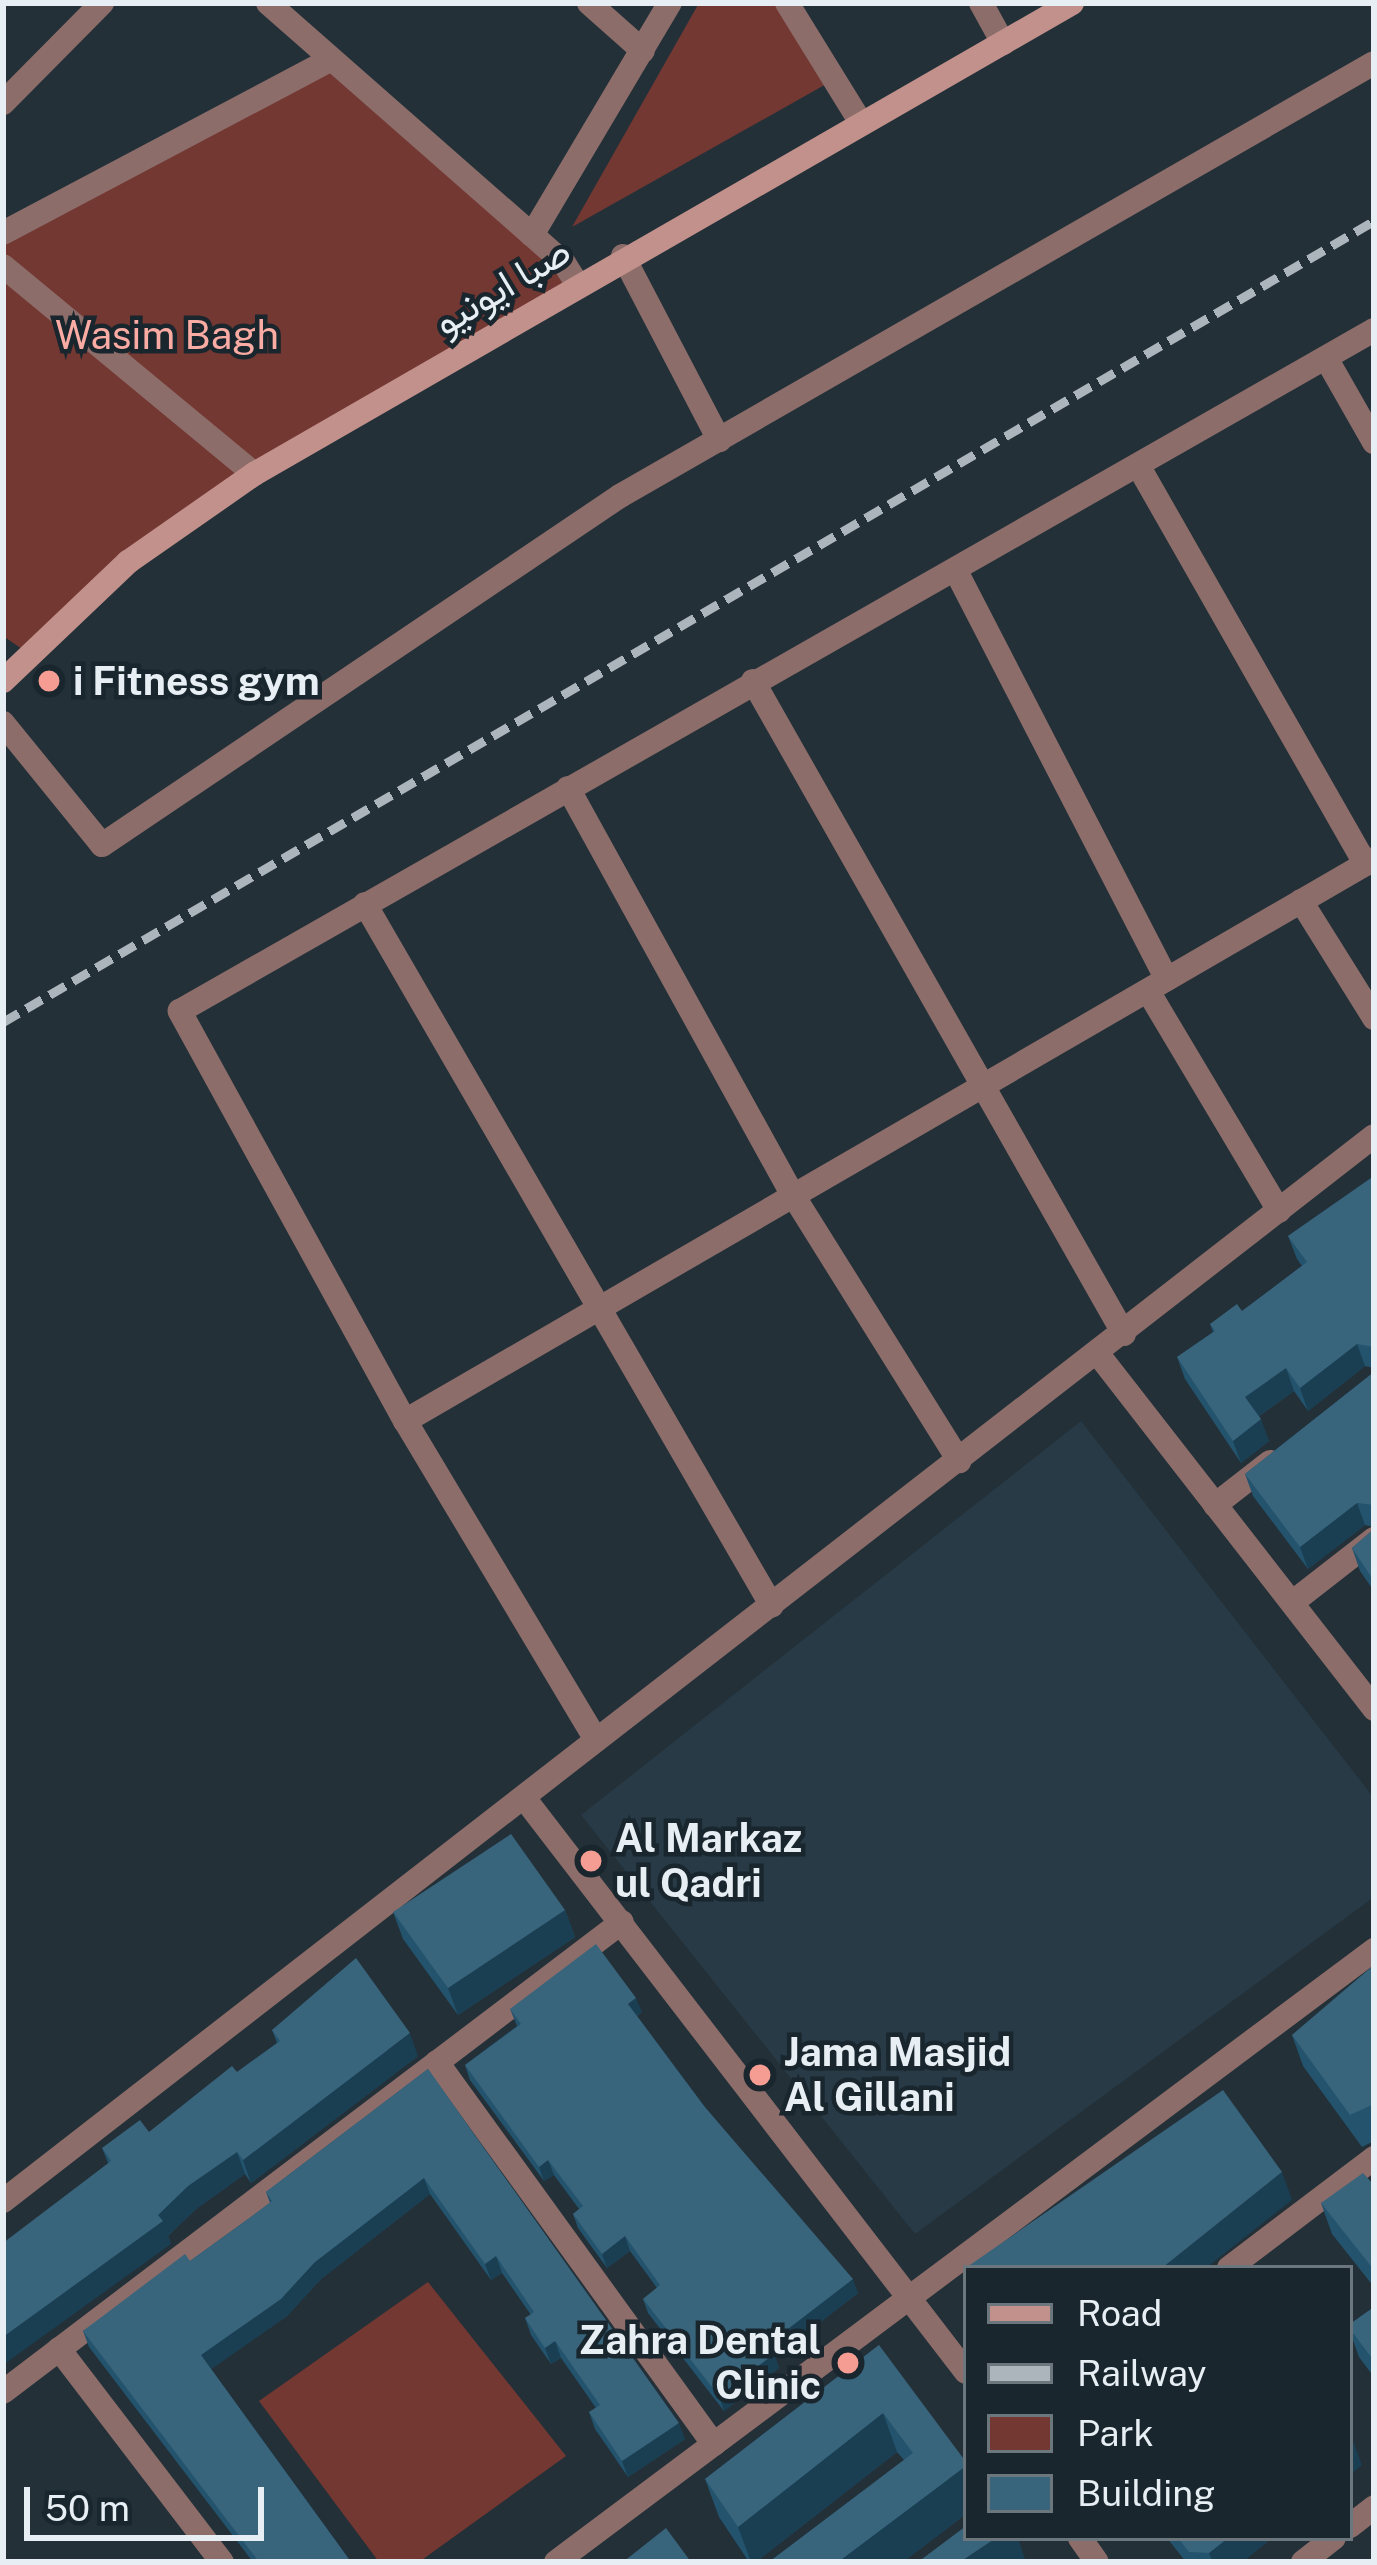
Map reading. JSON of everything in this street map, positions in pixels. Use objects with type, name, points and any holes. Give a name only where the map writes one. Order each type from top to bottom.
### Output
[{"type":"main road","name":"صبا ایونیو","points":[[8,664],[128,562],[254,474],[623,256],[1072,3]]},
{"type":"street","points":[[3,103],[102,3]]},
{"type":"street","points":[[268,3],[532,235],[577,284]]},
{"type":"street","points":[[589,3],[643,51]]},
{"type":"street","points":[[532,235],[670,3]]},
{"type":"street","points":[[787,3],[861,123]]},
{"type":"street","points":[[981,3],[1003,43]]},
{"type":"street","points":[[3,233],[330,60]]},
{"type":"street","points":[[3,723],[102,845],[449,607],[719,440],[1374,63]]},
{"type":"street","points":[[623,256],[719,440]]},
{"type":"street","points":[[3,266],[254,474]]},
{"type":"street","points":[[596,1738],[405,1421],[179,1011],[753,681],[957,573],[1374,330]]},
{"type":"street","points":[[1326,358],[1374,442]]},
{"type":"street","points":[[405,1421],[1369,861],[1138,466]]},
{"type":"street","points":[[957,573],[1158,985],[1279,1211]]},
{"type":"street","points":[[753,681],[1124,1334]]},
{"type":"street","points":[[568,788],[793,1196],[959,1461]]},
{"type":"street","points":[[1301,901],[1374,1018]]},
{"type":"street","points":[[365,904],[772,1606]]},
{"type":"street","points":[[3,2201],[1374,1136]]},
{"type":"street","points":[[1098,1354],[1374,1708]]},
{"type":"street","points":[[1215,1505],[1286,1450]]},
{"type":"street","points":[[1293,1602],[1374,1539]]},
{"type":"street","points":[[525,1799],[913,2294],[963,2368]]},
{"type":"street","points":[[3,2392],[622,1922]]},
{"type":"street","points":[[556,2562],[1374,1950]]},
{"type":"street","points":[[437,2062],[715,2444]]},
{"type":"street","points":[[1233,2265],[1374,2158]]},
{"type":"street","points":[[59,2349],[222,2562]]},
{"type":"street","points":[[1303,2562],[1330,2541]]},
{"type":"shaded area","points":[[1081,1421],[1374,1798],[1374,1897],[915,2234],[581,1815]]},
{"type":"green space","points":[[699,3],[777,3],[828,83],[572,227]]},
{"type":"green space","name":"Wasim Bagh","points":[[330,60],[577,284],[254,474],[28,653],[3,636],[3,239]]},
{"type":"green space","points":[[428,2282],[566,2456],[419,2562],[379,2562],[259,2401]]},
{"type":"building","points":[[1374,1176],[1374,1347],[1357,1344],[1300,1388],[1286,1368],[1245,1397],[1261,1419],[1233,1441],[1177,1357],[1215,1331],[1210,1324],[1237,1304],[1242,1311],[1307,1262],[1288,1236]]},
{"type":"building","points":[[1374,1372],[1374,1505],[1357,1503],[1300,1547],[1245,1474]]},
{"type":"building","points":[[1374,1529],[1374,1581],[1352,1548]]},
{"type":"building","points":[[511,1834],[565,1910],[448,1988],[393,1912]]},
{"type":"building","points":[[596,1944],[636,1998],[628,2004],[704,2106],[853,2279],[767,2345],[774,2354],[719,2396],[643,2299],[660,2285],[625,2236],[602,2254],[573,2214],[583,2206],[548,2160],[539,2167],[465,2065],[521,2024],[510,2009]]},
{"type":"building","points":[[356,1958],[410,2033],[243,2160],[237,2152],[188,2186],[158,2215],[163,2221],[3,2337],[3,2243],[111,2161],[102,2148],[140,2120],[149,2132],[232,2066],[237,2072],[280,2041],[272,2030]]},
{"type":"building","points":[[1374,1965],[1374,2104],[1350,2115],[1292,2035]]},
{"type":"building","points":[[428,2069],[679,2423],[622,2461],[589,2412],[600,2405],[555,2341],[545,2348],[525,2318],[534,2312],[496,2256],[485,2264],[424,2178],[315,2262],[281,2299],[201,2355],[351,2562],[259,2562],[83,2331],[185,2254],[190,2261],[251,2217],[272,2201],[266,2192]]},
{"type":"building","points":[[1223,2090],[1282,2172],[1166,2265],[970,2265]]},
{"type":"building","points":[[1363,2173],[1374,2185],[1374,2270],[1321,2203]]},
{"type":"building","points":[[1374,2307],[1374,2361],[1353,2333],[1353,2322]]},
{"type":"building","points":[[879,2345],[963,2458],[963,2468],[838,2562],[769,2562],[913,2453],[883,2413],[738,2527],[705,2479]]},
{"type":"building","points":[[666,2528],[691,2562],[623,2562]]},
{"type":"building","points":[[963,2528],[963,2541],[992,2541],[960,2562],[918,2562]]},
{"type":"building","points":[[1180,2541],[1224,2541],[1209,2553],[1189,2552]]},
{"type":"railway","points":[[3,1022],[1374,221]]},
{"type":"place","name":"i Fitness gym","points":[[49,681]]},
{"type":"place","name":"Al Markaz ul Qadri","points":[[591,1861]]},
{"type":"place","name":"Jama Masjid Al Gillani","points":[[760,2075]]},
{"type":"place","name":"Zahra Dental Clinic","points":[[848,2363]]}]
